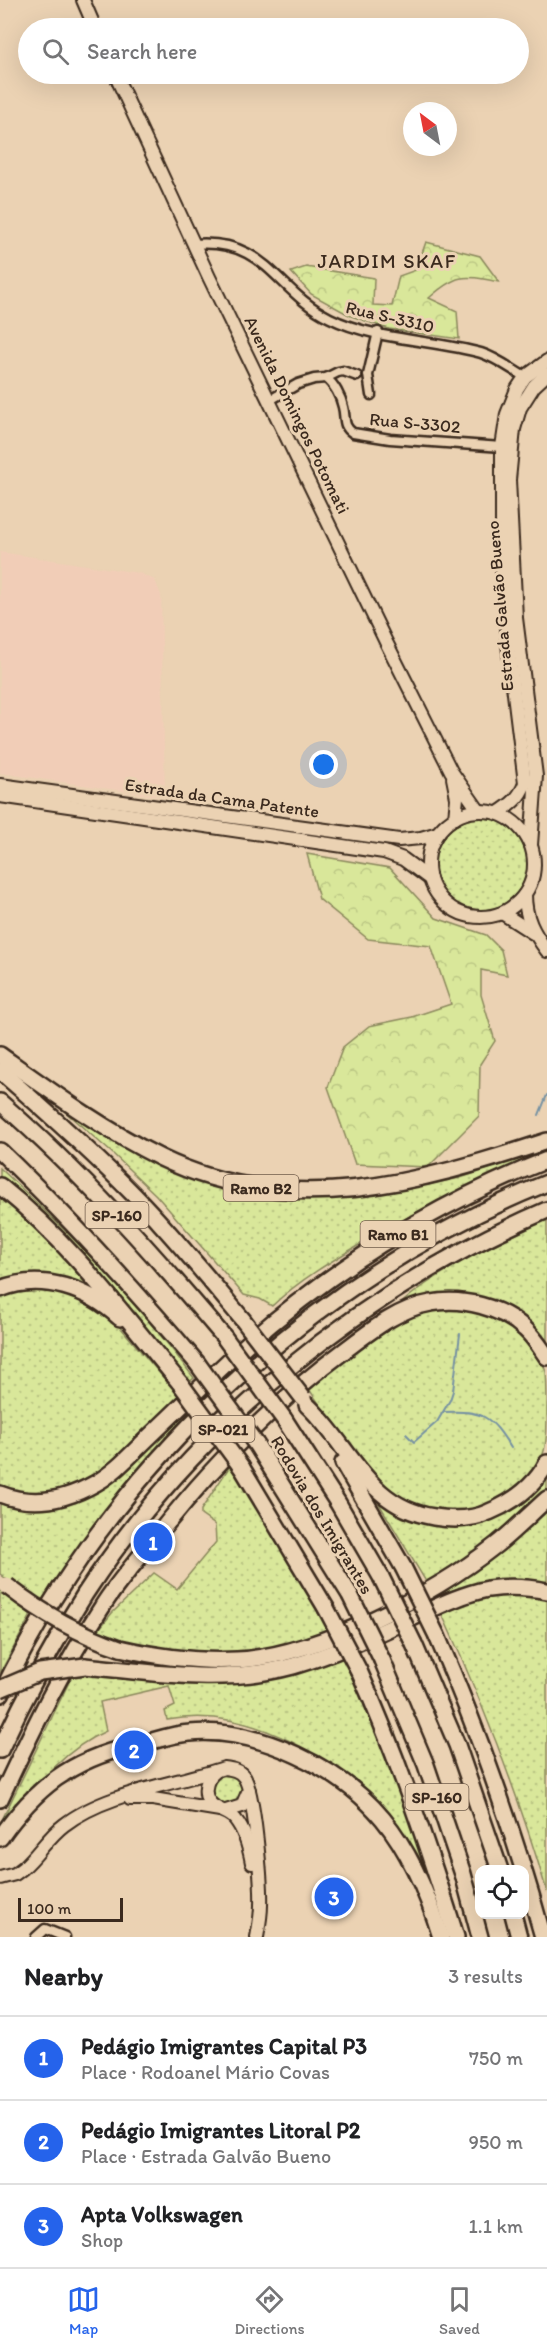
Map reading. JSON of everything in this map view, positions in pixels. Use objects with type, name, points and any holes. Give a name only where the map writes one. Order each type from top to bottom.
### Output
[{"type":"highway","name":"Ramo B2","points":[[0,1055],[48,1090],[127,1140],[163,1159],[240,1185],[288,1192],[370,1188],[406,1182],[547,1141]]},
{"type":"highway","points":[[0,1071],[76,1138],[177,1241],[243,1320],[305,1402],[370,1507],[437,1636],[490,1765],[522,1859],[543,1937]]},
{"type":"highway","name":"Rodovia dos Imigrantes","points":[[0,1102],[93,1189],[159,1259],[224,1337],[284,1419],[338,1503],[381,1577],[414,1644],[457,1745],[499,1865]]},
{"type":"highway","name":"Rodovia dos Imigrantes","points":[[0,1151],[58,1206],[104,1255],[196,1363],[256,1444],[350,1595],[382,1660],[426,1765],[463,1874],[480,1937]]},
{"type":"highway","name":"Ramo B1","points":[[0,1494],[32,1501],[47,1501],[68,1497],[96,1483],[124,1461],[263,1330],[318,1286],[399,1233],[448,1206],[547,1160]]},
{"type":"highway","name":"SP-021","points":[[0,1696],[30,1636],[94,1538],[128,1494],[180,1435],[235,1382],[301,1325],[357,1285],[446,1230],[547,1183]]},
{"type":"highway","points":[[0,1186],[54,1235],[115,1301],[180,1383],[242,1468],[326,1608],[359,1671],[397,1760],[427,1843],[456,1937]]},
{"type":"highway","name":"SP-021","points":[[0,1750],[52,1648],[86,1593],[141,1518],[189,1462],[251,1402],[317,1345],[357,1315],[447,1258],[547,1210]]},
{"type":"highway","points":[[0,1289],[15,1284],[40,1282],[78,1291],[114,1313],[157,1354]]},
{"type":"highway","points":[[0,1799],[73,1653],[114,1589],[190,1494],[215,1467],[258,1423],[330,1362],[365,1335],[403,1312],[430,1303],[445,1301],[477,1305],[504,1315],[524,1328],[547,1358]]},
{"type":"highway","points":[[305,1402],[383,1496],[404,1508],[426,1516],[454,1519],[483,1515],[501,1507],[527,1489],[542,1473],[547,1463]]},
{"type":"highway","points":[[3,1582],[39,1610],[69,1627],[120,1648],[171,1658],[240,1660],[282,1653],[318,1642],[379,1616],[462,1570],[497,1544],[547,1499]]},
{"type":"highway","points":[[0,1689],[40,1672],[86,1666],[200,1678],[262,1672],[328,1655],[479,1591],[511,1587],[547,1592]]},
{"type":"highway","points":[[0,1838],[46,1785],[63,1772],[100,1754],[189,1732],[221,1734],[283,1750],[315,1764],[363,1797],[403,1847],[425,1892],[441,1937]]},
{"type":"highway","points":[[514,1919],[519,1937]]},
{"type":"main road","points":[[83,0],[91,18]]},
{"type":"main road","name":"Avenida Domingos Potomati","points":[[120,84],[194,244],[386,642],[451,771],[479,811]]},
{"type":"main road","name":"Estrada Galvão Bueno","points":[[498,813],[516,800],[525,783],[509,653],[502,567],[504,427],[511,402],[525,378],[547,361]]},
{"type":"main road","name":"Estrada Galvão Bueno","points":[[531,845],[536,776],[516,618],[509,480],[513,429],[520,408],[534,386],[547,374]]},
{"type":"main road","name":"Avenida Domingos Potomati","points":[[451,771],[457,798],[455,818]]},
{"type":"main road","name":"Estrada da Cama Patente","points":[[0,785],[399,840],[421,838],[438,833]]},
{"type":"main road","name":"Estrada da Cama Patente","points":[[0,796],[384,852],[403,859],[430,879]]},
{"type":"main road","points":[[479,811],[498,813],[518,825],[531,845],[535,866],[530,886],[514,905],[502,913],[480,917],[458,912],[441,898],[430,879],[429,855],[438,833],[455,818],[479,811]]},
{"type":"main road","points":[[525,894],[528,920],[533,933],[547,951]]},
{"type":"main road","points":[[502,913],[533,933]]},
{"type":"main road","points":[[3,1877],[23,1868],[54,1834],[73,1818],[99,1805],[224,1768],[238,1771],[247,1781],[249,1789],[261,1882],[257,1937]]},
{"type":"main road","points":[[217,1771],[208,1780],[206,1794],[212,1805],[234,1817],[244,1832],[251,1856],[254,1904],[251,1937]]},
{"type":"main road","points":[[120,1799],[153,1799],[223,1811],[242,1806],[249,1789]]},
{"type":"street","name":"Rua S-3310","points":[[194,244],[213,243],[250,253],[325,316],[354,327],[481,353],[506,365],[525,378]]},
{"type":"street","points":[[371,395],[368,375],[378,332]]},
{"type":"street","points":[[270,400],[298,384],[314,379],[326,378],[343,371],[357,376]]},
{"type":"street","name":"Rua S-3302","points":[[326,378],[342,402],[345,424],[352,433],[390,439],[502,447]]},
{"type":"street","points":[[36,1937],[45,1929],[65,1937]]},
{"type":"shaded area","points":[[0,552],[139,573],[155,580],[161,595],[165,797],[0,773]]},
{"type":"green space","points":[[426,242],[480,256],[499,282],[461,278],[447,284],[429,298],[457,311],[459,339],[389,329],[351,316],[311,294],[291,272],[306,267],[374,278],[373,305],[392,306],[399,276],[416,270]]},
{"type":"green space","points":[[481,818],[498,822],[513,832],[523,847],[527,864],[523,881],[513,896],[498,906],[481,910],[464,906],[449,896],[439,881],[435,864],[439,847],[449,832],[464,822]]},
{"type":"green space","points":[[307,854],[390,868],[436,918],[486,935],[501,950],[507,975],[481,970],[481,995],[495,1041],[480,1064],[479,1116],[428,1167],[355,1164],[328,1087],[343,1047],[369,1026],[412,1017],[451,1004],[431,946],[368,939],[319,899]]},
{"type":"green space","points":[[32,1083],[100,1128],[238,1189],[277,1197],[319,1199],[411,1188],[460,1178],[547,1150],[547,1153],[455,1193],[388,1228],[317,1271],[272,1306],[260,1299],[244,1295],[156,1195]]},
{"type":"green space","points":[[0,1168],[102,1268],[149,1321],[194,1378],[189,1382],[129,1310],[0,1182]]},
{"type":"green space","points":[[0,1193],[19,1207],[124,1317],[92,1293],[0,1286]]},
{"type":"green space","points":[[547,1220],[547,1343],[516,1314],[499,1304],[480,1298],[441,1295],[420,1298],[399,1305],[451,1268]]},
{"type":"green space","points":[[38,1287],[84,1298],[115,1321],[179,1396],[113,1468],[61,1496],[0,1492],[0,1295]]},
{"type":"green space","points":[[445,1308],[492,1318],[519,1333],[540,1357],[547,1382],[546,1443],[536,1470],[523,1485],[508,1496],[472,1509],[453,1511],[433,1510],[415,1505],[397,1497],[385,1488],[349,1447],[308,1388],[355,1350],[389,1328],[426,1312]]},
{"type":"green space","points":[[187,1405],[191,1410],[111,1504],[39,1605],[0,1574],[0,1501],[32,1506],[60,1504],[85,1497],[107,1484],[127,1468]]},
{"type":"green space","points":[[230,1466],[283,1547],[329,1632],[317,1638],[239,1656],[153,1650],[96,1633],[112,1613],[154,1573],[177,1589],[216,1542],[215,1525],[201,1515],[201,1510]]},
{"type":"green space","points":[[547,1479],[547,1492],[494,1541],[428,1585],[378,1502],[400,1515],[422,1523],[445,1527],[467,1526],[489,1520],[509,1510],[529,1497]]},
{"type":"green space","points":[[547,1511],[547,1585],[437,1603],[433,1594],[492,1557]]},
{"type":"green space","points":[[0,1590],[31,1615],[0,1673]]},
{"type":"green space","points":[[523,1595],[547,1599],[547,1892],[525,1821],[499,1750],[441,1612],[481,1598]]},
{"type":"green space","points":[[343,1658],[376,1727],[428,1864],[426,1869],[400,1829],[369,1794],[352,1779],[292,1742],[247,1724],[200,1717],[167,1720],[165,1711],[175,1706],[169,1686],[100,1702],[106,1731],[74,1750],[60,1762],[0,1833],[0,1824],[72,1676],[106,1675],[185,1684],[231,1683],[277,1677]]},
{"type":"green space","points":[[227,1774],[238,1779],[243,1790],[238,1801],[227,1806],[216,1801],[211,1790],[216,1779]]},
{"type":"waterway","points":[[539,1115],[547,1095]]},
{"type":"waterway","points":[[406,1434],[414,1442],[437,1422],[450,1400],[460,1334]]},
{"type":"waterway","points":[[444,1412],[468,1412],[485,1417],[498,1429],[511,1448]]},
{"type":"place","name":"Pedágio Imigrantes Capital P3","points":[[153,1542]]},
{"type":"place","name":"Pedágio Imigrantes Litoral P2","points":[[134,1750]]},
{"type":"place","name":"Apta Volkswagen","points":[[334,1897]]},
{"type":"district","name":"JARDIM SKAF","points":[[387,261]]}]
